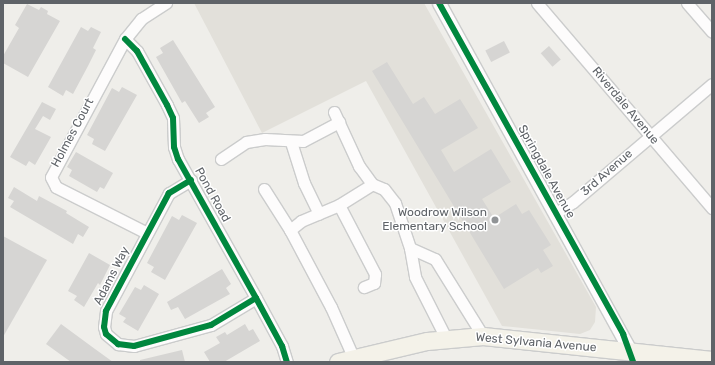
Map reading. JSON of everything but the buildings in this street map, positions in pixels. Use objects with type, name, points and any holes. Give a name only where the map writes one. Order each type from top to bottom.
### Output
[{"type":"main road","name":"West Sylvania Avenue","points":[[346,360],[446,338],[483,336],[632,357],[712,360]]},
{"type":"street","name":"Holmes Court","points":[[147,233],[56,187],[51,177],[125,39],[141,19],[166,3]]},
{"type":"street","name":"Springdale Avenue","points":[[439,3],[556,213],[632,357]]},
{"type":"street","name":"Riverdale Avenue","points":[[537,3],[712,208]]},
{"type":"street","points":[[687,3],[712,32]]},
{"type":"street","name":"Pond Road","points":[[125,39],[137,51],[170,111],[174,126],[176,154],[282,346],[287,362]]},
{"type":"street","name":"3rd Avenue","points":[[556,213],[573,202],[712,84]]},
{"type":"street","points":[[334,112],[359,166],[372,184],[384,189],[395,203],[410,248],[415,277],[446,338]]},
{"type":"street","points":[[222,159],[246,142],[265,139],[303,142],[339,122]]},
{"type":"street","points":[[291,142],[304,183],[319,214]]},
{"type":"street","name":"Adams Way","points":[[191,180],[169,193],[104,318],[106,334],[118,344],[134,346],[196,331],[256,298]]},
{"type":"street","points":[[290,230],[301,221],[339,205],[372,184]]},
{"type":"street","points":[[264,189],[290,230],[331,307],[346,360]]},
{"type":"street","points":[[339,205],[375,274],[374,283],[364,287]]},
{"type":"street","points":[[410,248],[435,260],[483,336]]},
{"type":"shaded area","name":"Woodrow Wilson Elementary School","points":[[194,3],[424,3],[596,307],[595,322],[590,330],[580,334],[502,326],[366,81],[262,133]]},
{"type":"cycle path","points":[[439,3],[623,334],[633,362]]},
{"type":"cycle path","points":[[125,39],[137,51],[167,105],[173,118],[174,147],[178,159],[282,346],[287,362]]},
{"type":"cycle path","points":[[191,180],[169,193],[106,311],[104,327],[106,334],[118,344],[134,346],[211,325],[256,298]]},
{"type":"place","name":"Woodrow Wilson Elementary School","points":[[495,220]]}]
